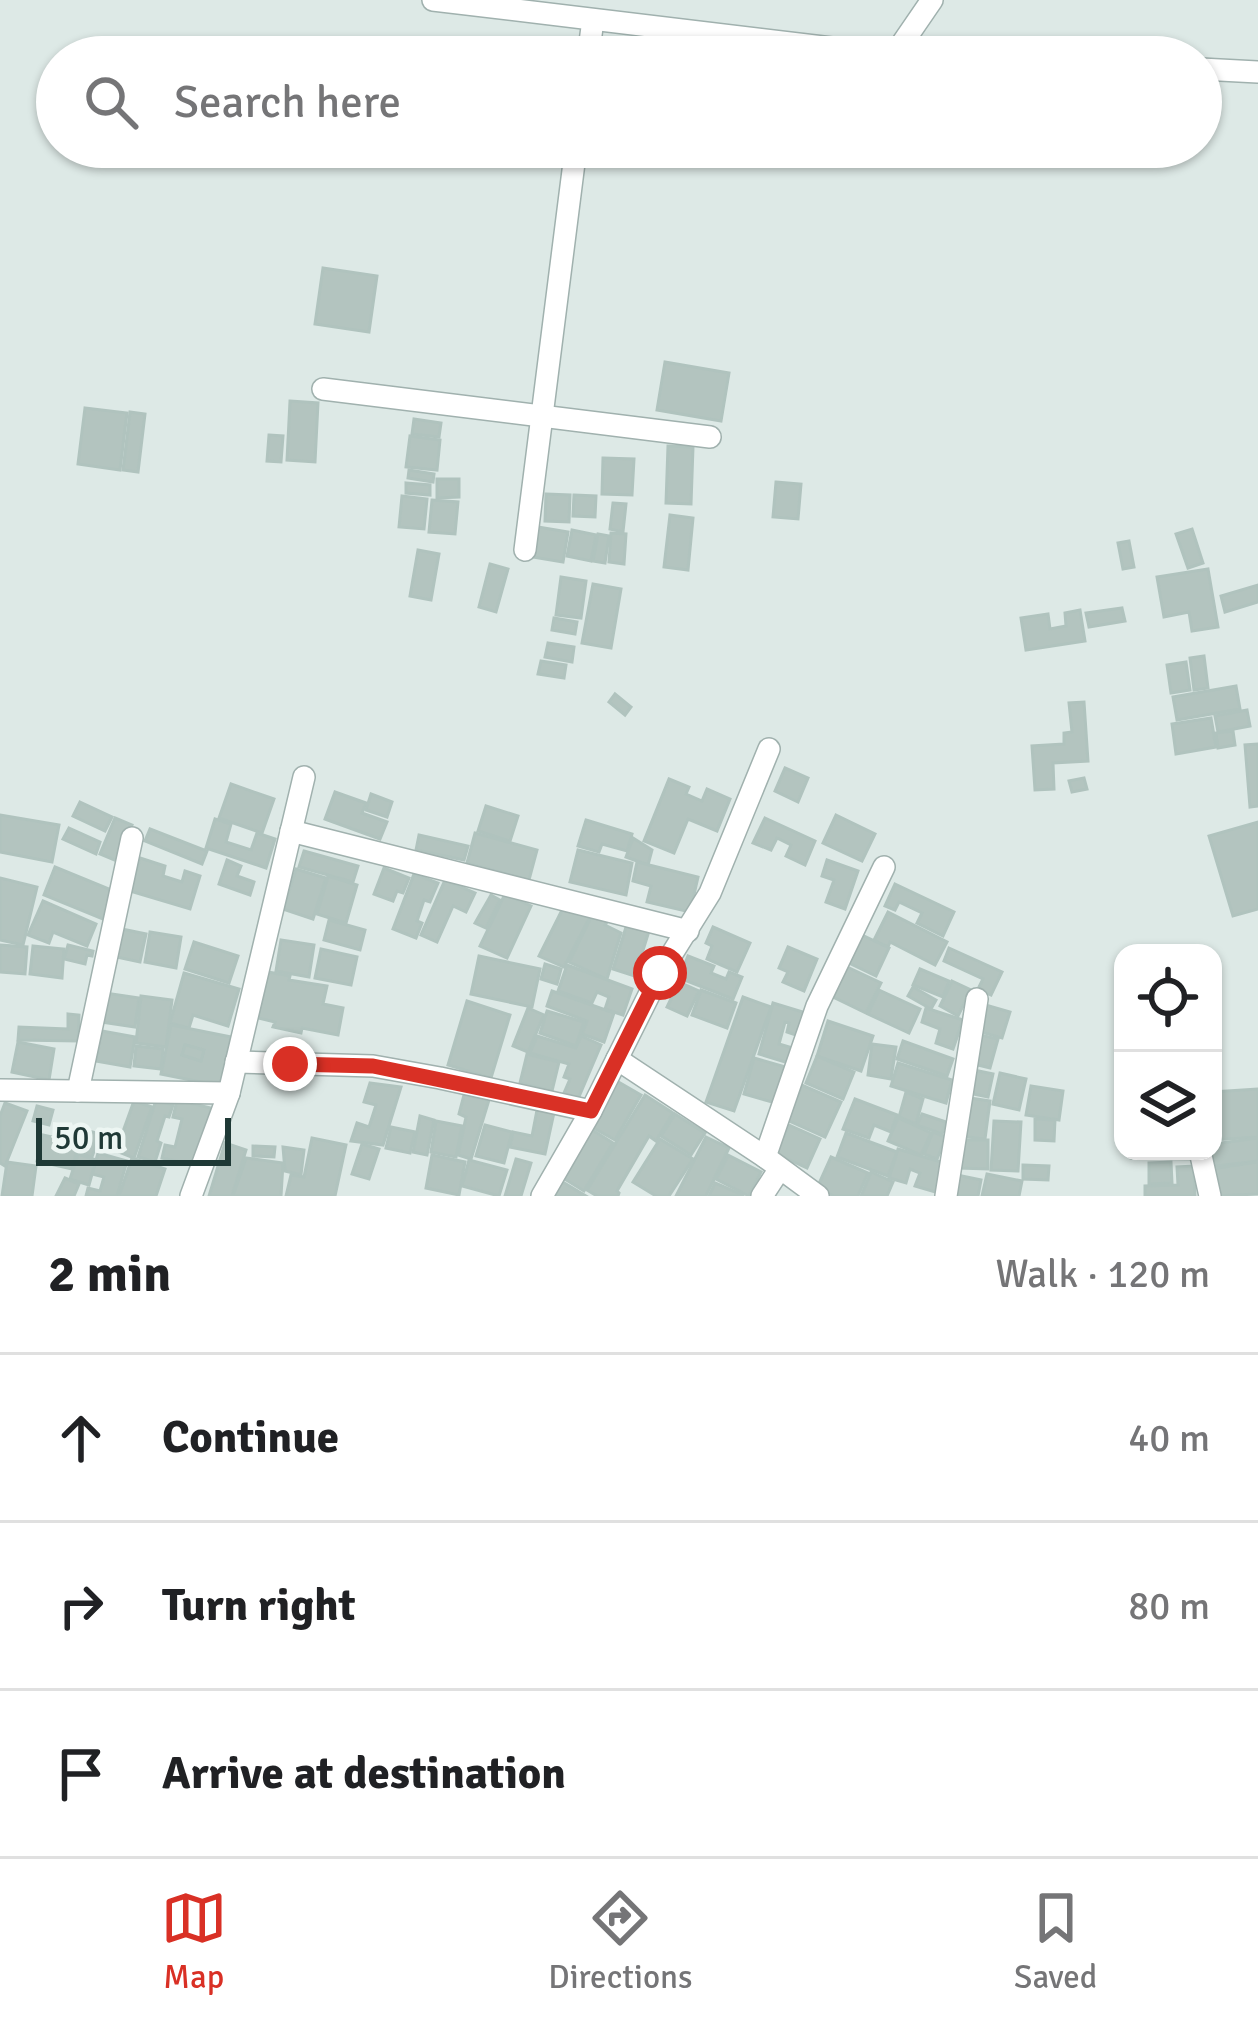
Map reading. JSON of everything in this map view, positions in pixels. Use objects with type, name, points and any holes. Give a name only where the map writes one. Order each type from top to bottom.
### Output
[{"type":"street","points":[[433,0],[735,36]]},
{"type":"street","points":[[907,36],[932,0]]},
{"type":"street","points":[[590,36],[592,20]]},
{"type":"street","points":[[1222,70],[1258,72]]},
{"type":"street","points":[[525,550],[573,168]]},
{"type":"street","points":[[323,389],[710,436]]},
{"type":"street","points":[[542,1196],[660,973],[710,893],[769,749]]},
{"type":"street","points":[[190,1196],[229,1093],[304,777]]},
{"type":"street","points":[[291,831],[688,931]]},
{"type":"street","points":[[78,1091],[132,838]]},
{"type":"street","points":[[762,1196],[817,1006],[884,867]]},
{"type":"street","points":[[946,1196],[977,998]]},
{"type":"street","points":[[617,1059],[818,1196]]},
{"type":"street","points":[[236,1062],[373,1066],[591,1111]]},
{"type":"street","points":[[0,1090],[229,1093]]},
{"type":"street","points":[[1202,1160],[1210,1196]]},
{"type":"building","points":[[323,268],[377,276],[369,332],[315,324]]},
{"type":"building","points":[[665,362],[729,373],[721,421],[657,410]]},
{"type":"building","points":[[290,401],[318,403],[315,462],[287,460]]},
{"type":"building","points":[[85,408],[127,413],[120,470],[78,464]]},
{"type":"building","points":[[130,412],[145,414],[138,472],[123,470]]},
{"type":"building","points":[[414,419],[441,423],[439,437],[412,434]]},
{"type":"building","points":[[269,435],[283,436],[281,462],[267,461]]},
{"type":"building","points":[[410,436],[440,440],[437,470],[406,467]]},
{"type":"building","points":[[668,446],[693,447],[691,504],[666,503]]},
{"type":"building","points":[[603,458],[634,459],[632,495],[602,494]]},
{"type":"building","points":[[409,470],[434,474],[433,482],[408,478]]},
{"type":"building","points":[[437,479],[459,479],[459,497],[437,498]]},
{"type":"building","points":[[776,482],[801,484],[798,519],[773,517]]},
{"type":"building","points":[[406,483],[430,485],[430,495],[406,493]]},
{"type":"building","points":[[546,494],[570,495],[569,522],[545,521]]},
{"type":"building","points":[[574,495],[596,496],[595,517],[573,516]]},
{"type":"building","points":[[402,496],[427,499],[424,529],[399,527]]},
{"type":"building","points":[[432,500],[458,502],[455,534],[429,532]]},
{"type":"building","points":[[613,503],[626,504],[623,532],[610,529]]},
{"type":"building","points":[[670,515],[693,518],[688,570],[664,567]]},
{"type":"building","points":[[538,527],[568,532],[563,562],[533,557]]},
{"type":"building","points":[[1192,529],[1203,563],[1188,568],[1176,534]]},
{"type":"building","points":[[572,530],[596,535],[591,561],[567,556]]},
{"type":"building","points":[[611,533],[626,534],[624,564],[609,562]]},
{"type":"building","points":[[598,534],[609,536],[605,563],[593,561]]},
{"type":"building","points":[[1129,541],[1134,567],[1123,569],[1118,543]]},
{"type":"building","points":[[418,550],[439,554],[431,600],[410,596]]},
{"type":"building","points":[[490,564],[508,569],[496,612],[479,607]]},
{"type":"building","points":[[1208,569],[1218,627],[1192,631],[1189,612],[1164,617],[1157,577]]},
{"type":"building","points":[[561,577],[586,581],[581,618],[556,615]]},
{"type":"building","points":[[593,584],[621,589],[611,648],[582,643]]},
{"type":"building","points":[[1258,585],[1258,602],[1225,612],[1221,596]]},
{"type":"building","points":[[1122,608],[1125,621],[1089,627],[1086,613]]},
{"type":"building","points":[[1080,610],[1085,641],[1026,650],[1021,618],[1048,614],[1050,629],[1066,626],[1065,613]]},
{"type":"building","points":[[554,618],[577,622],[575,634],[552,630]]},
{"type":"building","points":[[548,643],[574,647],[572,662],[545,657]]},
{"type":"building","points":[[1204,656],[1208,688],[1194,690],[1190,658]]},
{"type":"building","points":[[541,661],[566,665],[564,678],[538,674]]},
{"type":"building","points":[[1186,662],[1190,690],[1171,693],[1167,665]]},
{"type":"building","points":[[1236,686],[1240,709],[1177,720],[1173,697]]},
{"type":"building","points":[[615,694],[631,707],[625,715],[609,702]]},
{"type":"building","points":[[1084,702],[1088,761],[1053,763],[1054,789],[1035,790],[1032,746],[1064,744],[1064,733],[1072,732],[1069,703]]},
{"type":"building","points":[[1247,710],[1250,726],[1218,732],[1215,716]]},
{"type":"building","points":[[1211,718],[1216,747],[1176,754],[1172,724]]},
{"type":"building","points":[[1233,731],[1235,745],[1218,748],[1216,733]]},
{"type":"building","points":[[1258,744],[1258,806],[1250,807],[1245,745]]},
{"type":"building","points":[[785,768],[808,778],[798,802],[775,791]]},
{"type":"building","points":[[1084,778],[1087,789],[1072,792],[1069,781]]},
{"type":"building","points":[[669,779],[689,787],[686,794],[702,801],[707,789],[730,799],[717,831],[688,819],[674,853],[644,841]]},
{"type":"building","points":[[231,784],[274,799],[262,833],[219,818]]},
{"type":"building","points":[[335,792],[366,803],[362,813],[387,822],[380,839],[325,819]]},
{"type":"building","points":[[371,794],[392,802],[387,817],[366,810]]},
{"type":"building","points":[[80,802],[112,817],[105,831],[73,816]]},
{"type":"building","points":[[486,806],[518,816],[510,841],[478,831]]},
{"type":"building","points":[[0,815],[59,825],[52,862],[0,852]]},
{"type":"building","points":[[836,815],[875,834],[862,861],[823,843]]},
{"type":"building","points":[[115,818],[132,825],[117,861],[100,854]]},
{"type":"building","points":[[765,818],[815,841],[805,865],[786,856],[791,845],[777,838],[771,850],[753,843]]},
{"type":"building","points":[[215,819],[231,824],[226,842],[251,850],[257,833],[275,839],[266,868],[206,848]]},
{"type":"building","points":[[586,820],[632,834],[627,851],[602,844],[599,852],[578,846]]},
{"type":"building","points":[[1258,822],[1258,909],[1233,916],[1209,836]]},
{"type":"building","points":[[69,828],[100,842],[96,854],[63,839]]},
{"type":"building","points":[[150,829],[207,851],[202,864],[145,841]]},
{"type":"building","points":[[475,833],[537,850],[529,880],[467,863]]},
{"type":"building","points":[[419,835],[468,846],[464,860],[416,850]]},
{"type":"building","points":[[633,838],[652,850],[648,865],[626,857]]},
{"type":"building","points":[[578,850],[632,863],[626,895],[570,882]]},
{"type":"building","points":[[304,851],[358,866],[353,882],[299,867]]},
{"type":"building","points":[[140,858],[165,866],[163,876],[182,882],[185,871],[200,876],[190,909],[130,891]]},
{"type":"building","points":[[227,860],[241,866],[237,876],[254,882],[250,895],[219,884]]},
{"type":"building","points":[[827,860],[858,871],[845,909],[826,902],[834,880],[822,876]]},
{"type":"building","points":[[637,862],[698,877],[690,912],[647,902],[651,886],[633,881]]},
{"type":"building","points":[[55,867],[114,891],[103,919],[44,895]]},
{"type":"building","points":[[384,868],[409,878],[403,893],[397,891],[393,901],[374,894]]},
{"type":"building","points":[[296,869],[326,878],[313,919],[283,909]]},
{"type":"building","points":[[414,874],[438,883],[430,902],[424,900],[416,938],[393,929]]},
{"type":"building","points":[[328,876],[357,885],[346,923],[317,914]]},
{"type":"building","points":[[0,878],[37,887],[23,945],[0,940]]},
{"type":"building","points":[[445,880],[475,893],[466,912],[453,906],[437,942],[421,935]]},
{"type":"building","points":[[895,884],[954,912],[943,936],[917,923],[922,913],[899,902],[895,910],[885,906]]},
{"type":"building","points":[[505,894],[531,906],[507,958],[480,946]]},
{"type":"building","points":[[491,895],[500,900],[486,928],[475,923]]},
{"type":"building","points":[[43,901],[96,924],[87,946],[53,932],[49,943],[28,935]]},
{"type":"building","points":[[565,904],[590,917],[564,967],[539,956]]},
{"type":"building","points":[[594,911],[609,919],[605,925],[621,933],[607,979],[569,962]]},
{"type":"building","points":[[888,912],[947,942],[935,965],[890,942],[888,947],[874,940]]},
{"type":"building","points":[[329,920],[365,930],[360,950],[324,940]]},
{"type":"building","points":[[627,924],[649,931],[635,976],[613,969]]},
{"type":"building","points":[[713,927],[750,943],[737,972],[707,959],[712,946],[706,943]]},
{"type":"building","points":[[122,929],[146,934],[140,962],[117,957]]},
{"type":"building","points":[[150,932],[181,937],[176,968],[145,962]]},
{"type":"building","points":[[860,934],[889,948],[876,976],[847,962]]},
{"type":"building","points":[[281,940],[314,945],[309,977],[276,971]]},
{"type":"building","points":[[194,942],[238,956],[229,983],[185,969]]},
{"type":"building","points":[[0,945],[27,947],[25,974],[0,972]]},
{"type":"building","points":[[68,945],[93,951],[92,956],[87,955],[85,964],[64,959]]},
{"type":"building","points":[[33,946],[64,949],[62,978],[30,974]]},
{"type":"building","points":[[788,947],[817,959],[804,991],[783,982],[788,972],[779,968]]},
{"type":"building","points":[[949,948],[1002,972],[991,995],[978,989],[983,979],[944,961]]},
{"type":"building","points":[[321,949],[357,957],[351,985],[315,978]]},
{"type":"building","points":[[479,956],[540,969],[532,1007],[471,994]]},
{"type":"building","points":[[688,956],[714,966],[711,973],[726,979],[729,972],[742,977],[733,999],[679,978]]},
{"type":"building","points":[[545,964],[561,969],[557,984],[541,979]]},
{"type":"building","points":[[567,965],[632,989],[623,1015],[605,1009],[609,997],[597,992],[592,1003],[558,991]]},
{"type":"building","points":[[843,965],[881,983],[866,1013],[829,995]]},
{"type":"building","points":[[920,969],[949,981],[943,997],[913,985]]},
{"type":"building","points":[[268,972],[327,986],[323,1004],[343,1008],[338,1035],[302,1028],[301,1033],[258,1018]]},
{"type":"building","points":[[184,973],[239,989],[228,1026],[193,1015],[189,1028],[170,1023]]},
{"type":"building","points":[[952,981],[971,990],[958,1016],[940,1006]]},
{"type":"building","points":[[679,982],[699,991],[687,1016],[667,1007]]},
{"type":"building","points":[[913,987],[936,1000],[931,1009],[908,996]]},
{"type":"building","points":[[701,990],[736,1003],[727,1028],[692,1015]]},
{"type":"building","points":[[879,990],[920,1009],[909,1033],[868,1014]]},
{"type":"building","points":[[552,991],[614,1013],[604,1042],[582,1034],[587,1021],[547,1006]]},
{"type":"building","points":[[105,993],[139,998],[135,1027],[101,1022]]},
{"type":"building","points":[[141,996],[172,1000],[166,1047],[136,1043]]},
{"type":"building","points":[[743,997],[771,1007],[734,1111],[706,1102]]},
{"type":"building","points":[[467,1001],[510,1015],[491,1078],[448,1065]]},
{"type":"building","points":[[773,1003],[806,1013],[799,1036],[787,1032],[789,1023],[785,1022],[779,1044],[796,1049],[792,1064],[759,1054]]},
{"type":"building","points":[[982,1004],[1010,1012],[1002,1038],[974,1030]]},
{"type":"building","points":[[528,1008],[544,1015],[528,1052],[513,1046]]},
{"type":"building","points":[[926,1008],[963,1020],[953,1049],[936,1043],[940,1029],[922,1022]]},
{"type":"building","points":[[547,1011],[584,1022],[576,1046],[540,1033]]},
{"type":"building","points":[[68,1014],[79,1015],[78,1041],[18,1040],[19,1027],[68,1029]]},
{"type":"building","points":[[828,1021],[873,1036],[861,1071],[817,1056]]},
{"type":"building","points":[[171,1025],[231,1037],[221,1086],[161,1074]],"holes":[[[185,1045],[204,1050],[201,1061],[182,1055]]]},
{"type":"building","points":[[102,1031],[135,1037],[130,1067],[96,1061]]},
{"type":"building","points":[[976,1034],[998,1039],[990,1068],[969,1063]]},
{"type":"building","points":[[537,1036],[576,1048],[581,1036],[601,1045],[578,1099],[564,1093],[569,1064],[530,1053]]},
{"type":"building","points":[[903,1041],[953,1059],[947,1076],[897,1059]]},
{"type":"building","points":[[18,1042],[54,1049],[49,1080],[12,1072]]},
{"type":"building","points":[[872,1044],[896,1047],[891,1079],[868,1075]]},
{"type":"building","points":[[185,1045],[204,1050],[201,1061],[182,1055]]},
{"type":"building","points":[[136,1046],[163,1049],[161,1069],[134,1066]]},
{"type":"building","points":[[527,1054],[559,1062],[552,1091],[520,1083]]},
{"type":"building","points":[[817,1056],[854,1072],[843,1099],[806,1083]]},
{"type":"building","points":[[754,1058],[789,1068],[779,1104],[744,1094]]},
{"type":"building","points":[[898,1063],[952,1080],[946,1103],[891,1086]]},
{"type":"building","points":[[969,1069],[993,1074],[988,1097],[964,1092]]},
{"type":"building","points":[[1000,1073],[1026,1079],[1019,1110],[993,1104]]},
{"type":"building","points":[[615,1080],[641,1095],[615,1140],[590,1126]]},
{"type":"building","points":[[370,1083],[401,1087],[383,1145],[351,1141],[357,1123],[369,1127],[376,1105],[364,1102]]},
{"type":"building","points":[[802,1085],[841,1102],[825,1137],[787,1120]]},
{"type":"building","points":[[1031,1086],[1063,1091],[1059,1120],[1026,1115]]},
{"type":"building","points":[[1258,1089],[1258,1137],[1222,1139],[1222,1091]]},
{"type":"building","points":[[906,1092],[923,1099],[916,1124],[899,1117]]},
{"type":"building","points":[[464,1095],[489,1100],[471,1159],[458,1155],[466,1117],[459,1114]]},
{"type":"building","points":[[645,1095],[673,1113],[656,1141],[649,1136],[618,1196],[597,1196],[587,1190]]},
{"type":"building","points":[[964,1097],[990,1101],[985,1139],[959,1136]]},
{"type":"building","points":[[855,1099],[897,1115],[891,1132],[874,1125],[869,1138],[843,1129]]},
{"type":"building","points":[[156,1100],[173,1105],[157,1141],[161,1143],[155,1162],[138,1157]]},
{"type":"building","points":[[177,1100],[211,1108],[198,1166],[162,1158],[165,1145],[175,1147],[182,1119],[173,1117]]},
{"type":"building","points":[[134,1101],[152,1107],[134,1158],[116,1151]]},
{"type":"building","points":[[5,1103],[27,1111],[5,1166],[0,1163],[0,1116]]},
{"type":"building","points":[[538,1105],[555,1108],[545,1154],[510,1147],[513,1132],[532,1136]]},
{"type":"building","points":[[37,1106],[53,1110],[49,1125],[33,1121]]},
{"type":"building","points":[[675,1114],[705,1133],[691,1155],[661,1136]]},
{"type":"building","points":[[922,1114],[946,1122],[942,1134],[917,1125]]},
{"type":"building","points":[[420,1116],[434,1120],[427,1155],[413,1152]]},
{"type":"building","points":[[898,1118],[931,1133],[921,1155],[888,1141]]},
{"type":"building","points":[[1035,1119],[1055,1120],[1054,1141],[1035,1140]]},
{"type":"building","points":[[436,1121],[462,1126],[456,1157],[431,1152]]},
{"type":"building","points":[[994,1121],[1021,1122],[1018,1171],[991,1170]]},
{"type":"building","points":[[485,1125],[512,1132],[504,1163],[476,1156]]},
{"type":"building","points":[[789,1125],[820,1139],[807,1168],[775,1153]]},
{"type":"building","points":[[391,1127],[415,1132],[410,1153],[386,1148]]},
{"type":"building","points":[[589,1128],[613,1143],[584,1191],[560,1176]]},
{"type":"building","points":[[85,1130],[100,1134],[92,1157],[78,1153]]},
{"type":"building","points":[[933,1132],[946,1137],[937,1159],[924,1154]]},
{"type":"building","points":[[846,1133],[897,1152],[888,1176],[837,1157]]},
{"type":"building","points":[[43,1135],[79,1143],[72,1169],[37,1161]]},
{"type":"building","points":[[706,1137],[729,1148],[706,1196],[676,1196]]},
{"type":"building","points":[[312,1138],[346,1145],[335,1196],[286,1196],[291,1175],[304,1177]]},
{"type":"building","points":[[1258,1138],[1258,1161],[1208,1167],[1207,1160],[1222,1160],[1222,1143]]},
{"type":"building","points":[[660,1139],[693,1159],[669,1196],[656,1196],[633,1182]]},
{"type":"building","points":[[959,1140],[988,1140],[988,1169],[959,1168]]},
{"type":"building","points":[[225,1143],[246,1150],[232,1196],[209,1196]]},
{"type":"building","points":[[362,1144],[379,1149],[369,1179],[352,1174]]},
{"type":"building","points":[[253,1146],[275,1147],[274,1157],[253,1156]]},
{"type":"building","points":[[283,1147],[304,1150],[301,1175],[285,1171]]},
{"type":"building","points":[[898,1149],[944,1163],[935,1192],[915,1186],[920,1173],[910,1169],[906,1183],[889,1178]]},
{"type":"building","points":[[98,1153],[127,1161],[117,1196],[86,1196],[88,1188],[100,1191],[104,1177],[92,1174]]},
{"type":"building","points":[[78,1154],[96,1160],[89,1185],[70,1179]]},
{"type":"building","points":[[432,1155],[465,1162],[459,1195],[426,1188]]},
{"type":"building","points":[[728,1155],[761,1172],[749,1196],[716,1179]]},
{"type":"building","points":[[831,1157],[868,1173],[858,1196],[834,1196],[817,1188]]},
{"type":"building","points":[[132,1158],[165,1169],[156,1196],[119,1196]]},
{"type":"building","points":[[246,1158],[283,1163],[281,1196],[233,1196]]},
{"type":"building","points":[[516,1159],[531,1163],[521,1196],[505,1196]]},
{"type":"building","points":[[469,1160],[507,1170],[499,1196],[462,1186]]},
{"type":"building","points":[[7,1162],[36,1166],[32,1196],[2,1196]]},
{"type":"building","points":[[1171,1162],[1172,1183],[1149,1184],[1149,1163]]},
{"type":"building","points":[[1258,1162],[1258,1194],[1215,1196],[1211,1169]]},
{"type":"building","points":[[1023,1165],[1049,1166],[1048,1180],[1023,1179]]},
{"type":"building","points":[[1194,1166],[1195,1196],[1145,1196],[1145,1186],[1178,1185],[1177,1167]]},
{"type":"building","points":[[871,1172],[893,1182],[887,1196],[861,1196]]},
{"type":"building","points":[[987,1174],[1022,1181],[1019,1196],[982,1196]]},
{"type":"building","points":[[957,1175],[981,1180],[978,1196],[954,1196]]},
{"type":"building","points":[[65,1178],[79,1184],[74,1196],[56,1196]]},
{"type":"building","points":[[556,1178],[586,1196],[544,1196]]},
{"type":"building","points":[[715,1183],[743,1195],[743,1196],[709,1196]]},
{"type":"route","points":[[290,1064],[373,1066],[591,1111],[660,973]]}]
